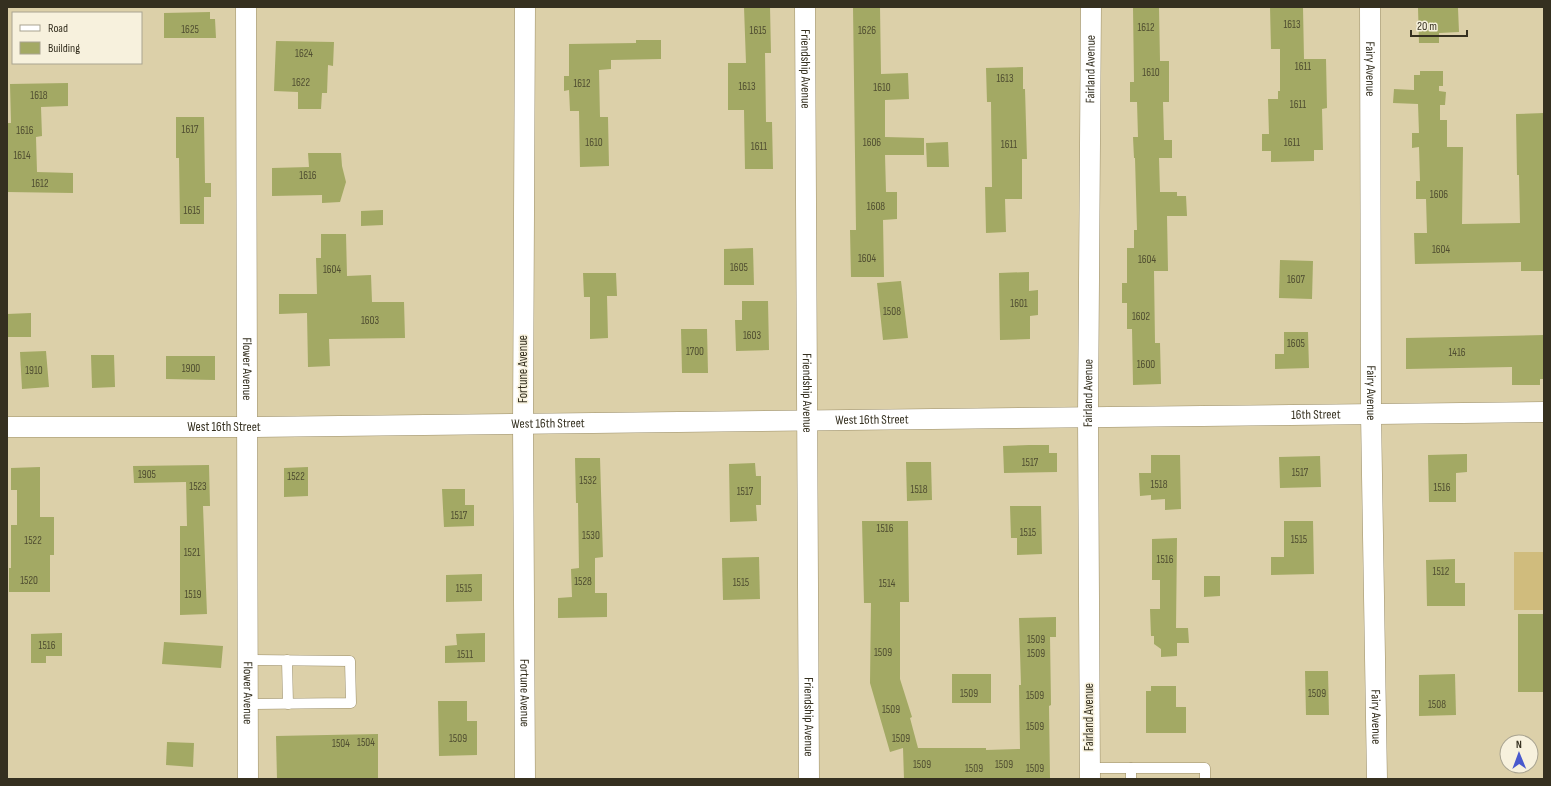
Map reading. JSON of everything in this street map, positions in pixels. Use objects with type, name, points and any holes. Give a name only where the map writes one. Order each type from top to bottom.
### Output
[{"type":"street","name":"Flower Avenue","points":[[246,7],[248,779]]},
{"type":"street","name":"Fortune Avenue","points":[[525,7],[523,424],[525,779]]},
{"type":"street","name":"Friendship Avenue","points":[[805,7],[809,779]]},
{"type":"street","name":"Fairland Avenue","points":[[1089,773],[1088,417],[1091,7]]},
{"type":"street","name":"Fairy Avenue","points":[[1370,7],[1371,414],[1377,779]]},
{"type":"street","name":"16th Street","points":[[1088,417],[1544,412]]},
{"type":"street","name":"West 16th Street","points":[[7,427],[248,427],[1088,417]]},
{"type":"lane","points":[[248,660],[350,660],[351,703],[248,704]]},
{"type":"lane","points":[[287,660],[288,704]]},
{"type":"lane","points":[[1089,773],[1131,768],[1205,768],[1205,779]]},
{"type":"lane","points":[[1131,768],[1131,779]]},
{"type":"shaded area","points":[[1514,552],[1544,552],[1544,610],[1514,610]]},
{"type":"building","points":[[744,7],[770,7],[771,53],[765,53],[766,122],[772,122],[773,169],[745,169],[744,110],[728,110],[728,63],[746,63]]},
{"type":"building","points":[[853,7],[880,7],[881,74],[908,73],[909,99],[885,100],[885,137],[924,138],[924,155],[885,155],[886,192],[897,192],[897,219],[883,220],[884,277],[851,277],[850,230],[856,230]]},
{"type":"building","points":[[1133,7],[1159,7],[1160,61],[1169,61],[1169,102],[1163,102],[1164,140],[1172,140],[1172,158],[1159,158],[1160,192],[1177,192],[1177,196],[1186,196],[1187,216],[1167,216],[1168,271],[1154,271],[1155,343],[1160,343],[1161,384],[1133,385],[1132,329],[1127,329],[1127,303],[1122,303],[1122,283],[1127,283],[1127,248],[1134,248],[1134,230],[1137,230],[1133,137],[1138,137],[1137,102],[1130,102],[1130,82],[1134,82]]},
{"type":"building","points":[[1270,7],[1303,7],[1304,59],[1326,59],[1327,108],[1322,109],[1323,150],[1314,150],[1314,161],[1271,162],[1271,151],[1262,151],[1262,134],[1269,134],[1268,99],[1278,99],[1278,91],[1280,91],[1280,49],[1271,49]]},
{"type":"building","points":[[1418,8],[1458,8],[1459,32],[1439,33],[1439,43],[1419,43]]},
{"type":"building","points":[[210,12],[210,19],[215,19],[216,38],[164,38],[164,13]]},
{"type":"building","points":[[636,40],[661,40],[661,59],[611,60],[611,69],[599,70],[600,117],[608,117],[609,166],[580,167],[579,111],[570,111],[569,90],[564,91],[564,76],[569,76],[569,44],[636,43]]},
{"type":"building","points":[[276,41],[334,42],[333,66],[328,65],[327,93],[322,93],[321,109],[298,109],[298,92],[274,91]]},
{"type":"building","points":[[1023,67],[1027,159],[1022,159],[1022,199],[1005,199],[1006,232],[986,233],[985,187],[992,187],[991,102],[987,102],[986,68]]},
{"type":"building","points":[[1420,71],[1443,71],[1443,86],[1439,86],[1439,91],[1446,92],[1445,105],[1440,105],[1440,120],[1447,120],[1447,147],[1463,147],[1462,224],[1520,223],[1519,175],[1517,175],[1516,114],[1544,113],[1544,271],[1521,271],[1521,262],[1415,264],[1414,233],[1427,233],[1426,199],[1416,199],[1416,181],[1420,181],[1419,147],[1412,148],[1412,133],[1419,133],[1418,104],[1393,103],[1394,89],[1414,90],[1414,75],[1420,75]]},
{"type":"building","points":[[68,83],[68,106],[41,107],[42,136],[36,137],[37,172],[73,173],[73,193],[7,192],[8,123],[11,123],[10,84]]},
{"type":"building","points":[[176,117],[204,117],[205,183],[211,183],[211,197],[204,197],[204,224],[180,224],[179,158],[176,158]]},
{"type":"building","points":[[948,142],[949,167],[927,167],[926,143]]},
{"type":"building","points":[[308,153],[341,153],[342,166],[346,182],[340,202],[322,203],[322,195],[272,196],[272,168],[309,167]]},
{"type":"building","points":[[383,210],[383,225],[361,226],[361,211]]},
{"type":"building","points":[[321,234],[346,234],[347,276],[371,275],[372,302],[404,302],[405,338],[329,339],[330,366],[308,367],[307,313],[279,314],[279,294],[317,294],[316,258],[321,258]]},
{"type":"building","points":[[753,248],[754,285],[724,285],[724,249]]},
{"type":"building","points":[[1280,260],[1313,261],[1312,299],[1279,298]]},
{"type":"building","points":[[1029,272],[1029,291],[1038,290],[1038,315],[1030,316],[1030,339],[1000,340],[999,273]]},
{"type":"building","points":[[583,273],[616,273],[617,296],[607,296],[608,338],[590,339],[590,297],[584,297]]},
{"type":"building","points":[[901,281],[908,338],[883,340],[877,283]]},
{"type":"building","points":[[742,301],[768,301],[769,350],[736,351],[735,320],[742,320]]},
{"type":"building","points":[[31,313],[31,337],[7,337],[7,314]]},
{"type":"building","points":[[681,329],[707,329],[708,373],[682,373]]},
{"type":"building","points":[[1284,332],[1308,332],[1309,368],[1275,369],[1275,354],[1284,354]]},
{"type":"building","points":[[1544,335],[1544,379],[1540,379],[1540,385],[1512,385],[1512,367],[1406,369],[1406,338]]},
{"type":"building","points":[[46,351],[49,387],[22,389],[20,352]]},
{"type":"building","points":[[91,355],[114,355],[115,387],[92,388]]},
{"type":"building","points":[[166,356],[215,356],[215,380],[166,379]]},
{"type":"building","points":[[1049,445],[1049,453],[1057,453],[1057,472],[1004,473],[1003,446]]},
{"type":"building","points":[[1467,454],[1467,472],[1456,473],[1456,502],[1429,502],[1428,455]]},
{"type":"building","points":[[1151,455],[1180,455],[1181,509],[1165,510],[1165,499],[1151,500],[1151,495],[1140,496],[1139,473],[1151,473]]},
{"type":"building","points":[[1320,456],[1321,487],[1280,488],[1279,457]]},
{"type":"building","points":[[575,458],[600,458],[603,557],[595,558],[595,593],[607,593],[607,617],[558,618],[558,598],[572,597],[571,569],[579,568],[578,503],[576,503]]},
{"type":"building","points":[[906,462],[931,462],[932,500],[907,501]]},
{"type":"building","points":[[755,463],[756,476],[761,476],[761,505],[756,505],[757,521],[730,522],[729,464]]},
{"type":"building","points":[[209,465],[210,506],[203,506],[207,614],[180,615],[180,526],[187,526],[186,482],[134,483],[133,466]]},
{"type":"building","points":[[40,467],[40,517],[54,517],[54,555],[50,555],[50,592],[9,592],[9,568],[11,568],[11,525],[17,525],[17,490],[11,490],[11,468]]},
{"type":"building","points":[[308,467],[308,496],[284,497],[284,468]]},
{"type":"building","points":[[442,489],[465,489],[465,505],[474,505],[474,526],[444,527]]},
{"type":"building","points":[[1010,506],[1041,506],[1042,554],[1017,555],[1017,538],[1011,538]]},
{"type":"building","points":[[862,521],[908,521],[909,602],[900,602],[900,679],[912,717],[910,718],[918,748],[986,748],[986,750],[1020,749],[1019,685],[1021,685],[1019,618],[1056,617],[1056,637],[1050,637],[1050,778],[904,779],[903,748],[890,752],[870,683],[871,603],[864,603]]},
{"type":"building","points":[[1284,521],[1313,521],[1314,574],[1271,575],[1271,557],[1284,557]]},
{"type":"building","points":[[1177,538],[1176,628],[1188,628],[1189,643],[1177,643],[1177,656],[1161,657],[1161,649],[1154,644],[1154,636],[1151,636],[1150,609],[1160,609],[1160,580],[1152,580],[1152,539]]},
{"type":"building","points":[[759,557],[760,599],[723,600],[722,558]]},
{"type":"building","points":[[1455,559],[1455,583],[1465,583],[1465,606],[1427,606],[1426,560]]},
{"type":"building","points":[[482,574],[482,601],[446,602],[446,575]]},
{"type":"building","points":[[1204,576],[1220,576],[1220,596],[1204,597]]},
{"type":"building","points":[[1518,614],[1544,614],[1544,692],[1518,692]]},
{"type":"building","points":[[62,633],[62,656],[46,656],[46,663],[31,663],[31,634]]},
{"type":"building","points":[[485,633],[485,662],[445,663],[445,646],[457,645],[456,634]]},
{"type":"building","points":[[164,642],[223,646],[221,668],[162,664]]},
{"type":"building","points":[[1305,671],[1328,671],[1329,715],[1306,715]]},
{"type":"building","points":[[952,674],[991,674],[991,703],[952,703]]},
{"type":"building","points":[[1455,674],[1456,715],[1419,716],[1419,675]]},
{"type":"building","points":[[1151,686],[1176,686],[1176,707],[1186,707],[1186,733],[1146,733],[1146,691],[1151,691]]},
{"type":"building","points":[[438,701],[467,701],[467,721],[477,721],[477,755],[439,756]]},
{"type":"building","points":[[378,734],[378,779],[277,779],[276,736]]},
{"type":"building","points":[[167,742],[194,743],[193,767],[166,765]]}]
